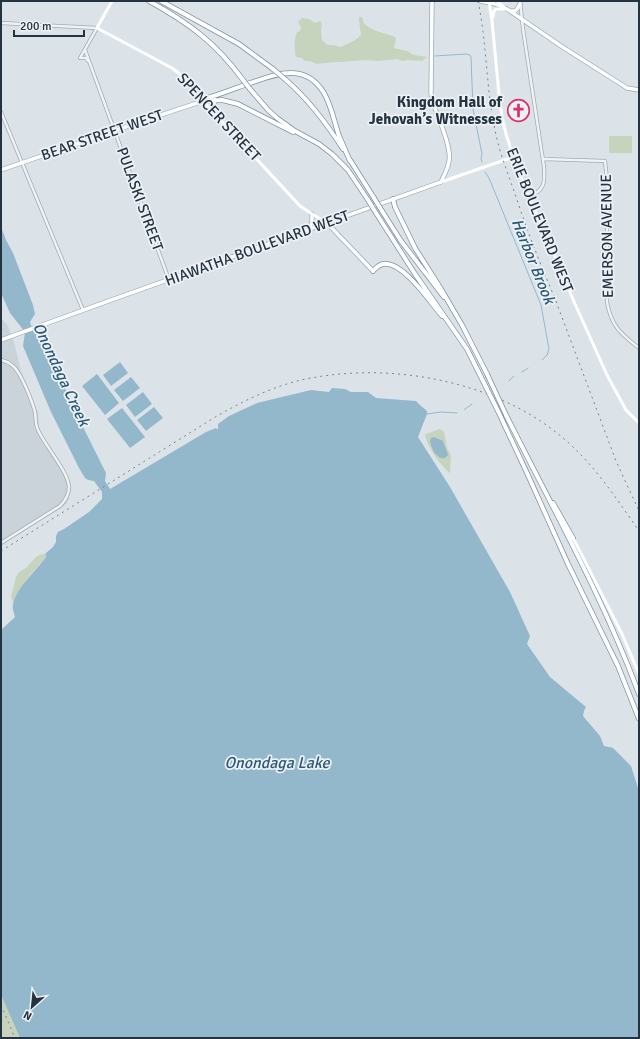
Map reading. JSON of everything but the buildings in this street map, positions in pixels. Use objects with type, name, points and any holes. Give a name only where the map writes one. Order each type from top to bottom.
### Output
[{"type":"highway","points":[[149,1],[197,31],[221,52],[264,106],[295,131],[326,149],[352,176],[415,274],[467,349],[498,411],[568,564],[618,666],[639,719]]},
{"type":"highway","points":[[161,1],[239,44],[273,69],[309,103],[350,161],[405,246],[454,312]]},
{"type":"highway","points":[[203,101],[207,98],[272,76],[289,72],[302,75],[315,82],[327,99],[339,135],[350,161]]},
{"type":"highway","points":[[212,110],[215,100]]},
{"type":"highway","points":[[203,101],[222,100],[238,104],[290,131],[308,138]]},
{"type":"highway","points":[[393,199],[395,207],[415,248],[442,289],[470,340],[506,415],[603,607],[621,647],[639,694]]},
{"type":"highway","points":[[373,271],[379,266],[386,264],[396,267],[403,272],[418,287],[456,332]]},
{"type":"highway","points":[[543,488],[557,508],[573,538]]},
{"type":"main road","points":[[97,28],[112,1]]},
{"type":"main road","points":[[432,1],[431,93],[450,156],[449,165],[441,182]]},
{"type":"main road","points":[[480,1],[489,2],[508,10]]},
{"type":"main road","points":[[497,1],[522,20],[627,88],[639,90]]},
{"type":"main road","name":"ERIE BOULEVARD WEST","points":[[489,2],[502,117],[513,156],[528,196],[544,230],[580,317],[607,375],[626,410],[639,423]]},
{"type":"main road","points":[[492,21],[495,9],[498,8],[515,12],[520,2]]},
{"type":"main road","name":"SPENCER STREET","points":[[97,28],[175,70],[181,75],[295,201],[303,209],[327,223]]},
{"type":"main road","name":"BEAR STREET WEST","points":[[1,170],[203,101]]},
{"type":"main road","name":"HIAWATHA BOULEVARD WEST","points":[[2,340],[513,156]]},
{"type":"main road","points":[[306,231],[312,223],[312,214]]},
{"type":"main road","points":[[327,223],[373,271]]},
{"type":"main road","points":[[573,538],[622,634],[639,674]]},
{"type":"street","points":[[520,2],[544,159],[545,177],[542,187],[536,193],[528,196]]},
{"type":"street","points":[[1,23],[97,28],[80,58],[86,58],[88,61]]},
{"type":"street","name":"PULASKI STREET","points":[[85,50],[169,280]]},
{"type":"street","points":[[1,112],[84,310]]},
{"type":"street","name":"EMERSON AVENUE","points":[[544,159],[605,161],[607,180],[608,310],[620,332],[639,348]]},
{"type":"street","points":[[1,360],[12,366],[20,377],[33,405],[38,430],[65,475],[69,486],[65,499],[60,506],[1,543]]},
{"type":"shaded area","points":[[1,318],[8,326],[14,342],[21,371],[38,413],[40,431],[68,477],[71,491],[67,503],[61,508],[1,545]]},
{"type":"green space","points":[[359,17],[362,17],[364,24],[371,28],[395,37],[394,48],[407,51],[414,55],[427,57],[422,61],[402,61],[398,59],[316,64],[296,57],[295,38],[301,27],[298,22],[302,18],[309,19],[315,23],[320,21],[322,24],[322,40],[327,45],[341,47],[361,35]]},
{"type":"green space","points":[[609,136],[632,136],[632,153],[609,153]]},
{"type":"green space","points":[[440,429],[444,432],[447,447],[451,456],[449,473],[435,456],[425,436],[426,434]]},
{"type":"green space","points":[[46,553],[46,557],[30,575],[13,602],[11,597],[16,577],[19,572],[26,568],[37,556]]},
{"type":"green space","points":[[1,995],[20,1038],[1,1038]]},
{"type":"water","name":"Onondaga Lake","points":[[1,227],[13,253],[33,305],[35,314],[30,322],[32,328],[46,343],[53,364],[59,372],[78,417],[106,473],[105,481],[110,489],[206,432],[216,428],[218,430],[218,424],[229,416],[257,403],[311,390],[329,392],[332,388],[345,389],[351,392],[368,392],[376,398],[416,401],[427,411],[418,437],[450,487],[510,592],[530,636],[527,644],[550,677],[586,707],[583,716],[600,736],[604,746],[613,748],[631,766],[639,791],[639,1038],[20,1038],[1,995],[1,630],[15,617],[13,606],[18,591],[46,557],[46,553],[53,547],[56,542],[58,532],[89,512],[102,499],[102,492],[94,481],[85,478],[79,468],[51,412],[23,346],[25,332],[10,313],[1,293]]},
{"type":"water","points":[[120,362],[128,373],[111,386],[103,375]]},
{"type":"water","points":[[97,374],[119,403],[105,415],[82,386]]},
{"type":"water","points":[[131,377],[140,388],[123,401],[114,390]]},
{"type":"water","points":[[143,392],[152,404],[135,417],[126,405]]},
{"type":"water","points":[[154,407],[163,418],[146,431],[137,420]]},
{"type":"water","points":[[122,408],[145,437],[130,448],[107,419]]},
{"type":"water","points":[[434,437],[443,441],[448,455],[445,458],[439,457],[434,452],[430,441],[431,438]]},
{"type":"waterway","name":"Harbor Brook","points":[[435,56],[466,54],[470,55],[471,57],[473,109],[482,154],[482,162]]},
{"type":"waterway","name":"Harbor Brook","points":[[485,172],[489,178],[541,305],[549,349],[547,355],[542,360]]},
{"type":"waterway","name":"Harbor Brook","points":[[522,372],[528,368]]},
{"type":"waterway","name":"Harbor Brook","points":[[509,381],[514,376]]},
{"type":"waterway","name":"Harbor Brook","points":[[464,410],[472,404]]},
{"type":"waterway","name":"Harbor Brook","points":[[427,414],[441,412],[457,413]]},
{"type":"railway","points":[[478,1],[492,114],[501,153],[523,218],[616,461],[639,511]]},
{"type":"railway","points":[[1,551],[212,419],[243,402],[264,392],[297,381],[331,375],[366,373],[401,374],[471,388],[505,401],[535,418],[563,438],[585,459],[595,470],[639,531]]},
{"type":"railway","points":[[1,1005],[15,1038]]},
{"type":"place","name":"Kingdom Hall of Jehovah’s Witnesses","points":[[518,111]]},
{"type":"water label","name":"Onondaga Creek","points":[[62,374]]}]
